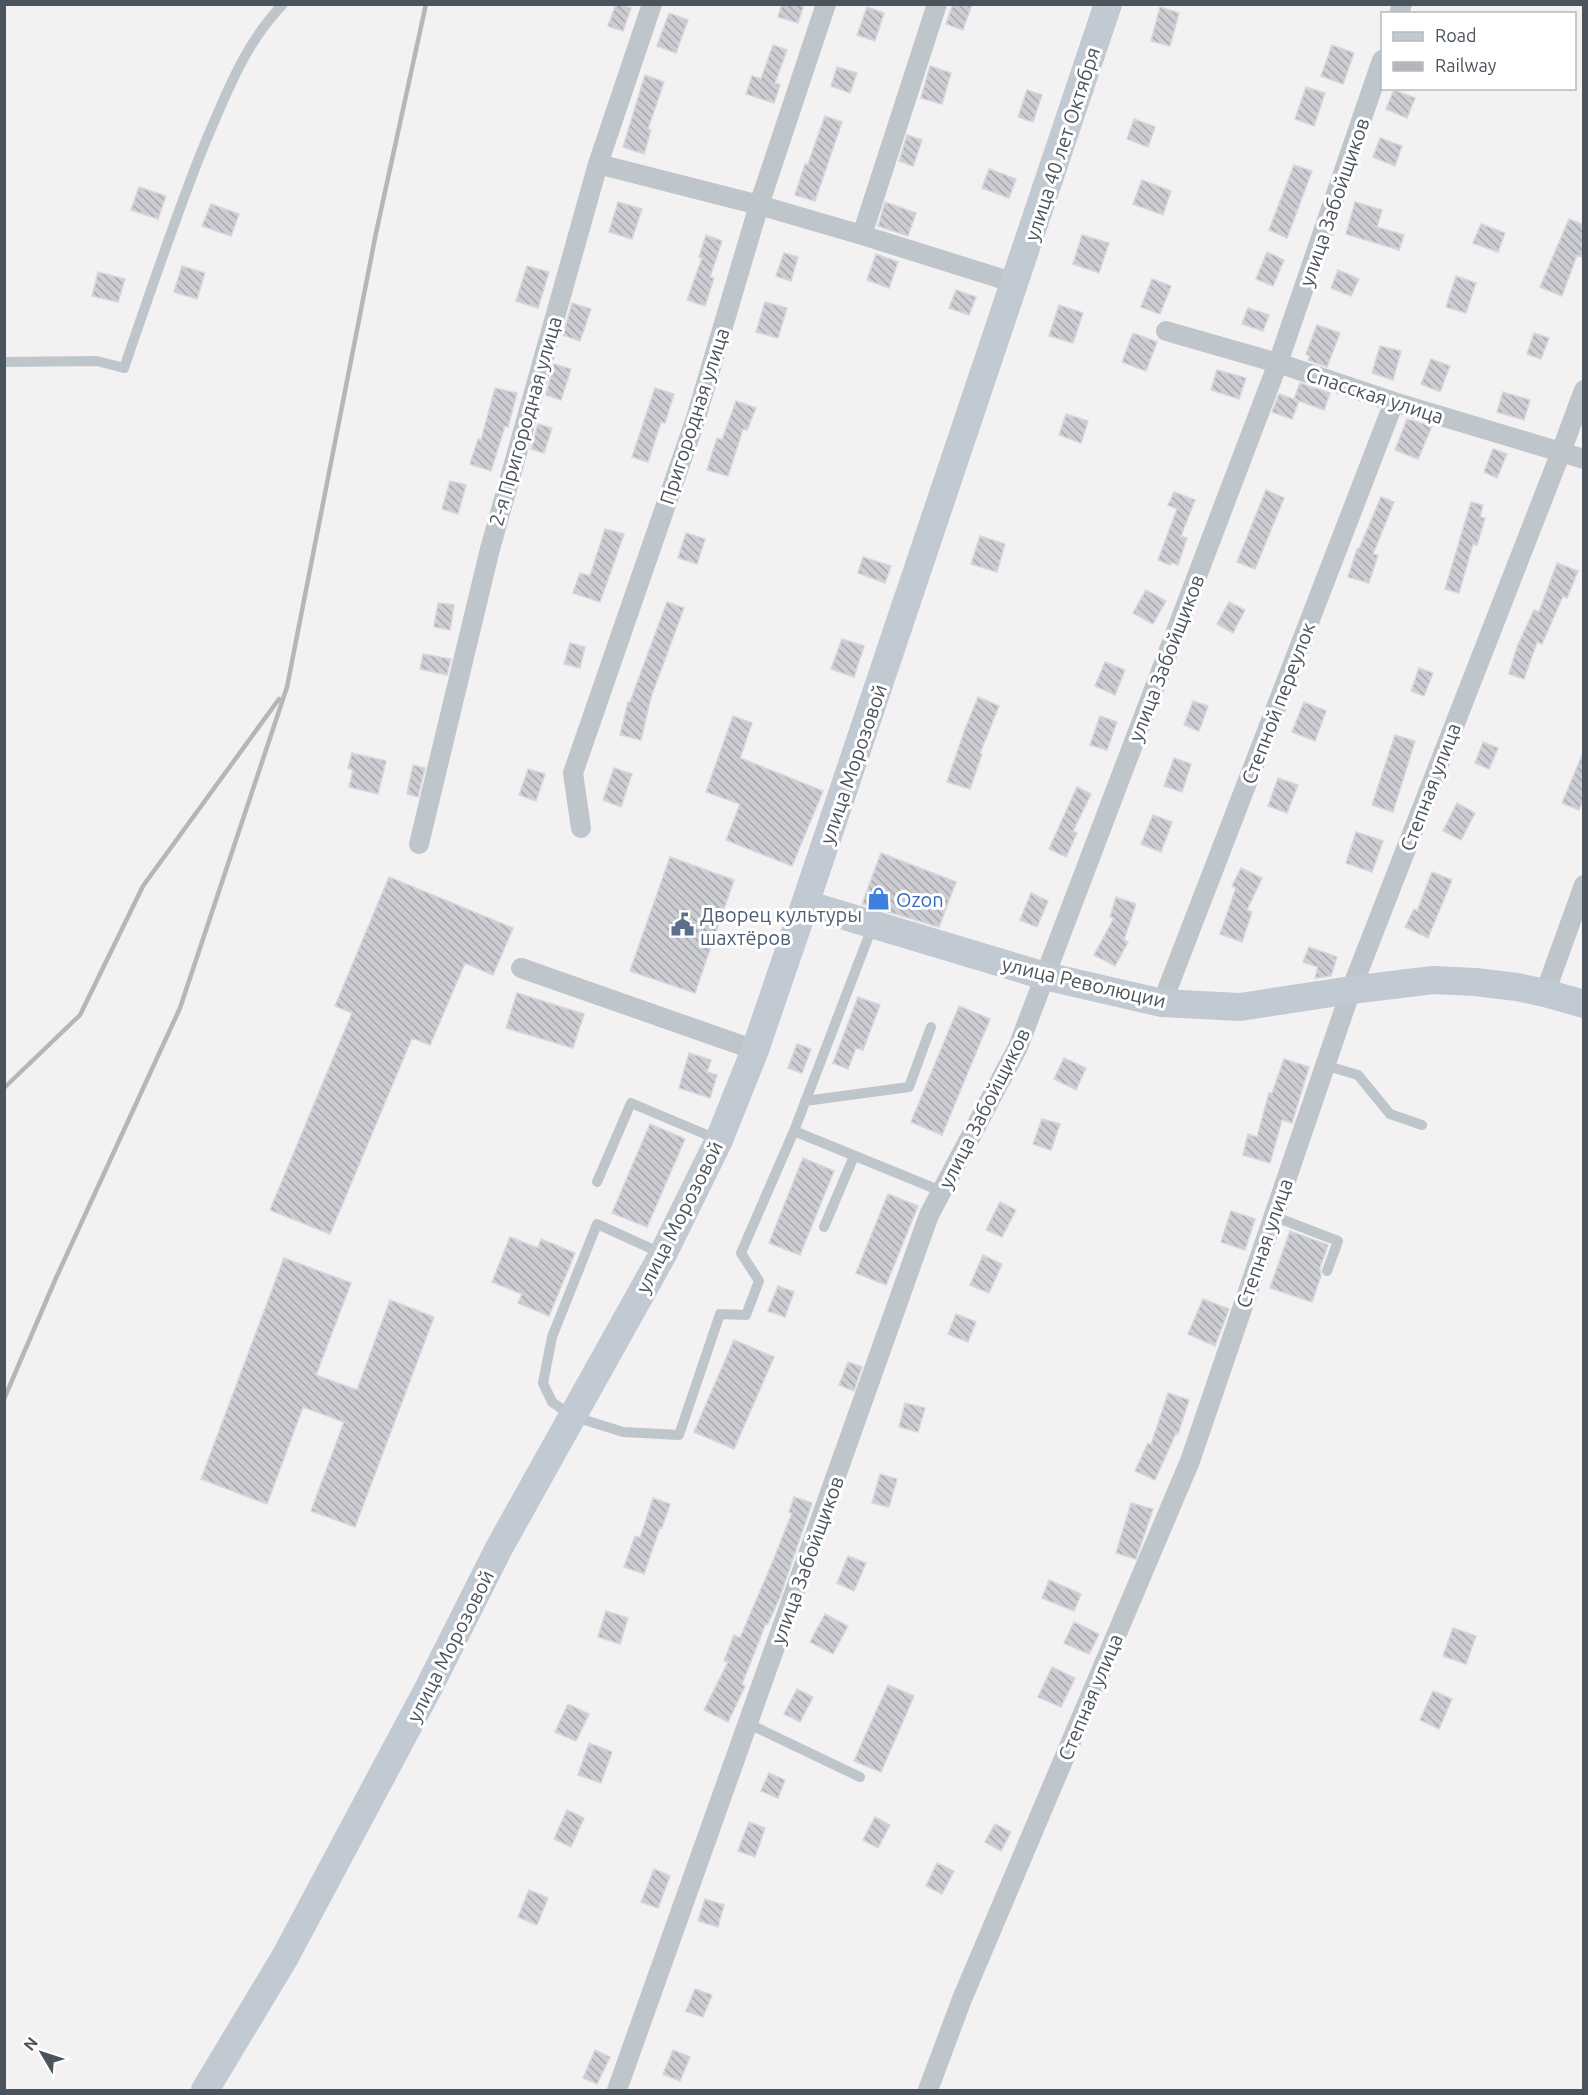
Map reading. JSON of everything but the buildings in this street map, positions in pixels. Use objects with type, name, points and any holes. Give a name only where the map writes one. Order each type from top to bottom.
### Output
[{"type":"main road","name":"улица 40 лет Октября","points":[[1015,283],[1108,4]]},
{"type":"main road","name":"улица Морозовой","points":[[205,2091],[285,1957],[428,1689],[500,1548],[663,1254],[719,1140],[755,1050],[1015,283]]},
{"type":"main road","name":"улица Революции","points":[[805,904],[1045,976],[1162,1003],[1240,1007],[1433,980],[1475,982],[1545,993],[1584,1004]]},
{"type":"street","name":"2-я Пригородная улица","points":[[420,844],[490,549],[598,164],[652,4]]},
{"type":"street","name":"Пригородная улица","points":[[581,828],[573,773],[695,421],[759,206],[826,4]]},
{"type":"street","points":[[862,235],[937,4]]},
{"type":"street","name":"улица Забойщиков","points":[[617,2091],[929,1215],[1018,1047],[1278,363],[1381,66]]},
{"type":"street","points":[[598,164],[862,235],[1015,283]]},
{"type":"street","name":"Спасская улица","points":[[1166,331],[1278,363],[1394,402],[1584,459]]},
{"type":"street","name":"Степная улица","points":[[928,2091],[962,1999],[1191,1461],[1351,990],[1584,390]]},
{"type":"street","name":"Степной переулок","points":[[1162,1003],[1394,402]]},
{"type":"street","points":[[1545,993],[1584,885]]},
{"type":"street","points":[[521,968],[755,1050]]},
{"type":"lane","points":[[4,362],[97,361],[124,368],[190,181],[233,76],[264,24],[283,4]]},
{"type":"lane","points":[[663,1254],[597,1224],[552,1337],[543,1383],[552,1402],[572,1416],[623,1432],[679,1435],[720,1314],[746,1315],[759,1281],[741,1253],[794,1131],[873,925]]},
{"type":"lane","points":[[805,1101],[909,1087],[931,1028]]},
{"type":"lane","points":[[1324,1065],[1358,1075],[1390,1114],[1422,1125]]},
{"type":"lane","points":[[597,1182],[631,1103],[719,1140]]},
{"type":"lane","points":[[794,1131],[941,1191]]},
{"type":"lane","points":[[824,1227],[854,1156]]},
{"type":"lane","points":[[1273,1216],[1338,1241],[1327,1271]]},
{"type":"lane","points":[[749,1724],[860,1777]]},
{"type":"railway","points":[[4,1399],[56,1278],[180,1008],[287,687],[376,233],[426,4]]},
{"type":"railway","points":[[4,1088],[80,1015],[143,886],[279,699]]},
{"type":"place","name":"Ozon","points":[[878,899]]},
{"type":"place","name":"Дворец культуры шахтёров","points":[[682,925]]}]
